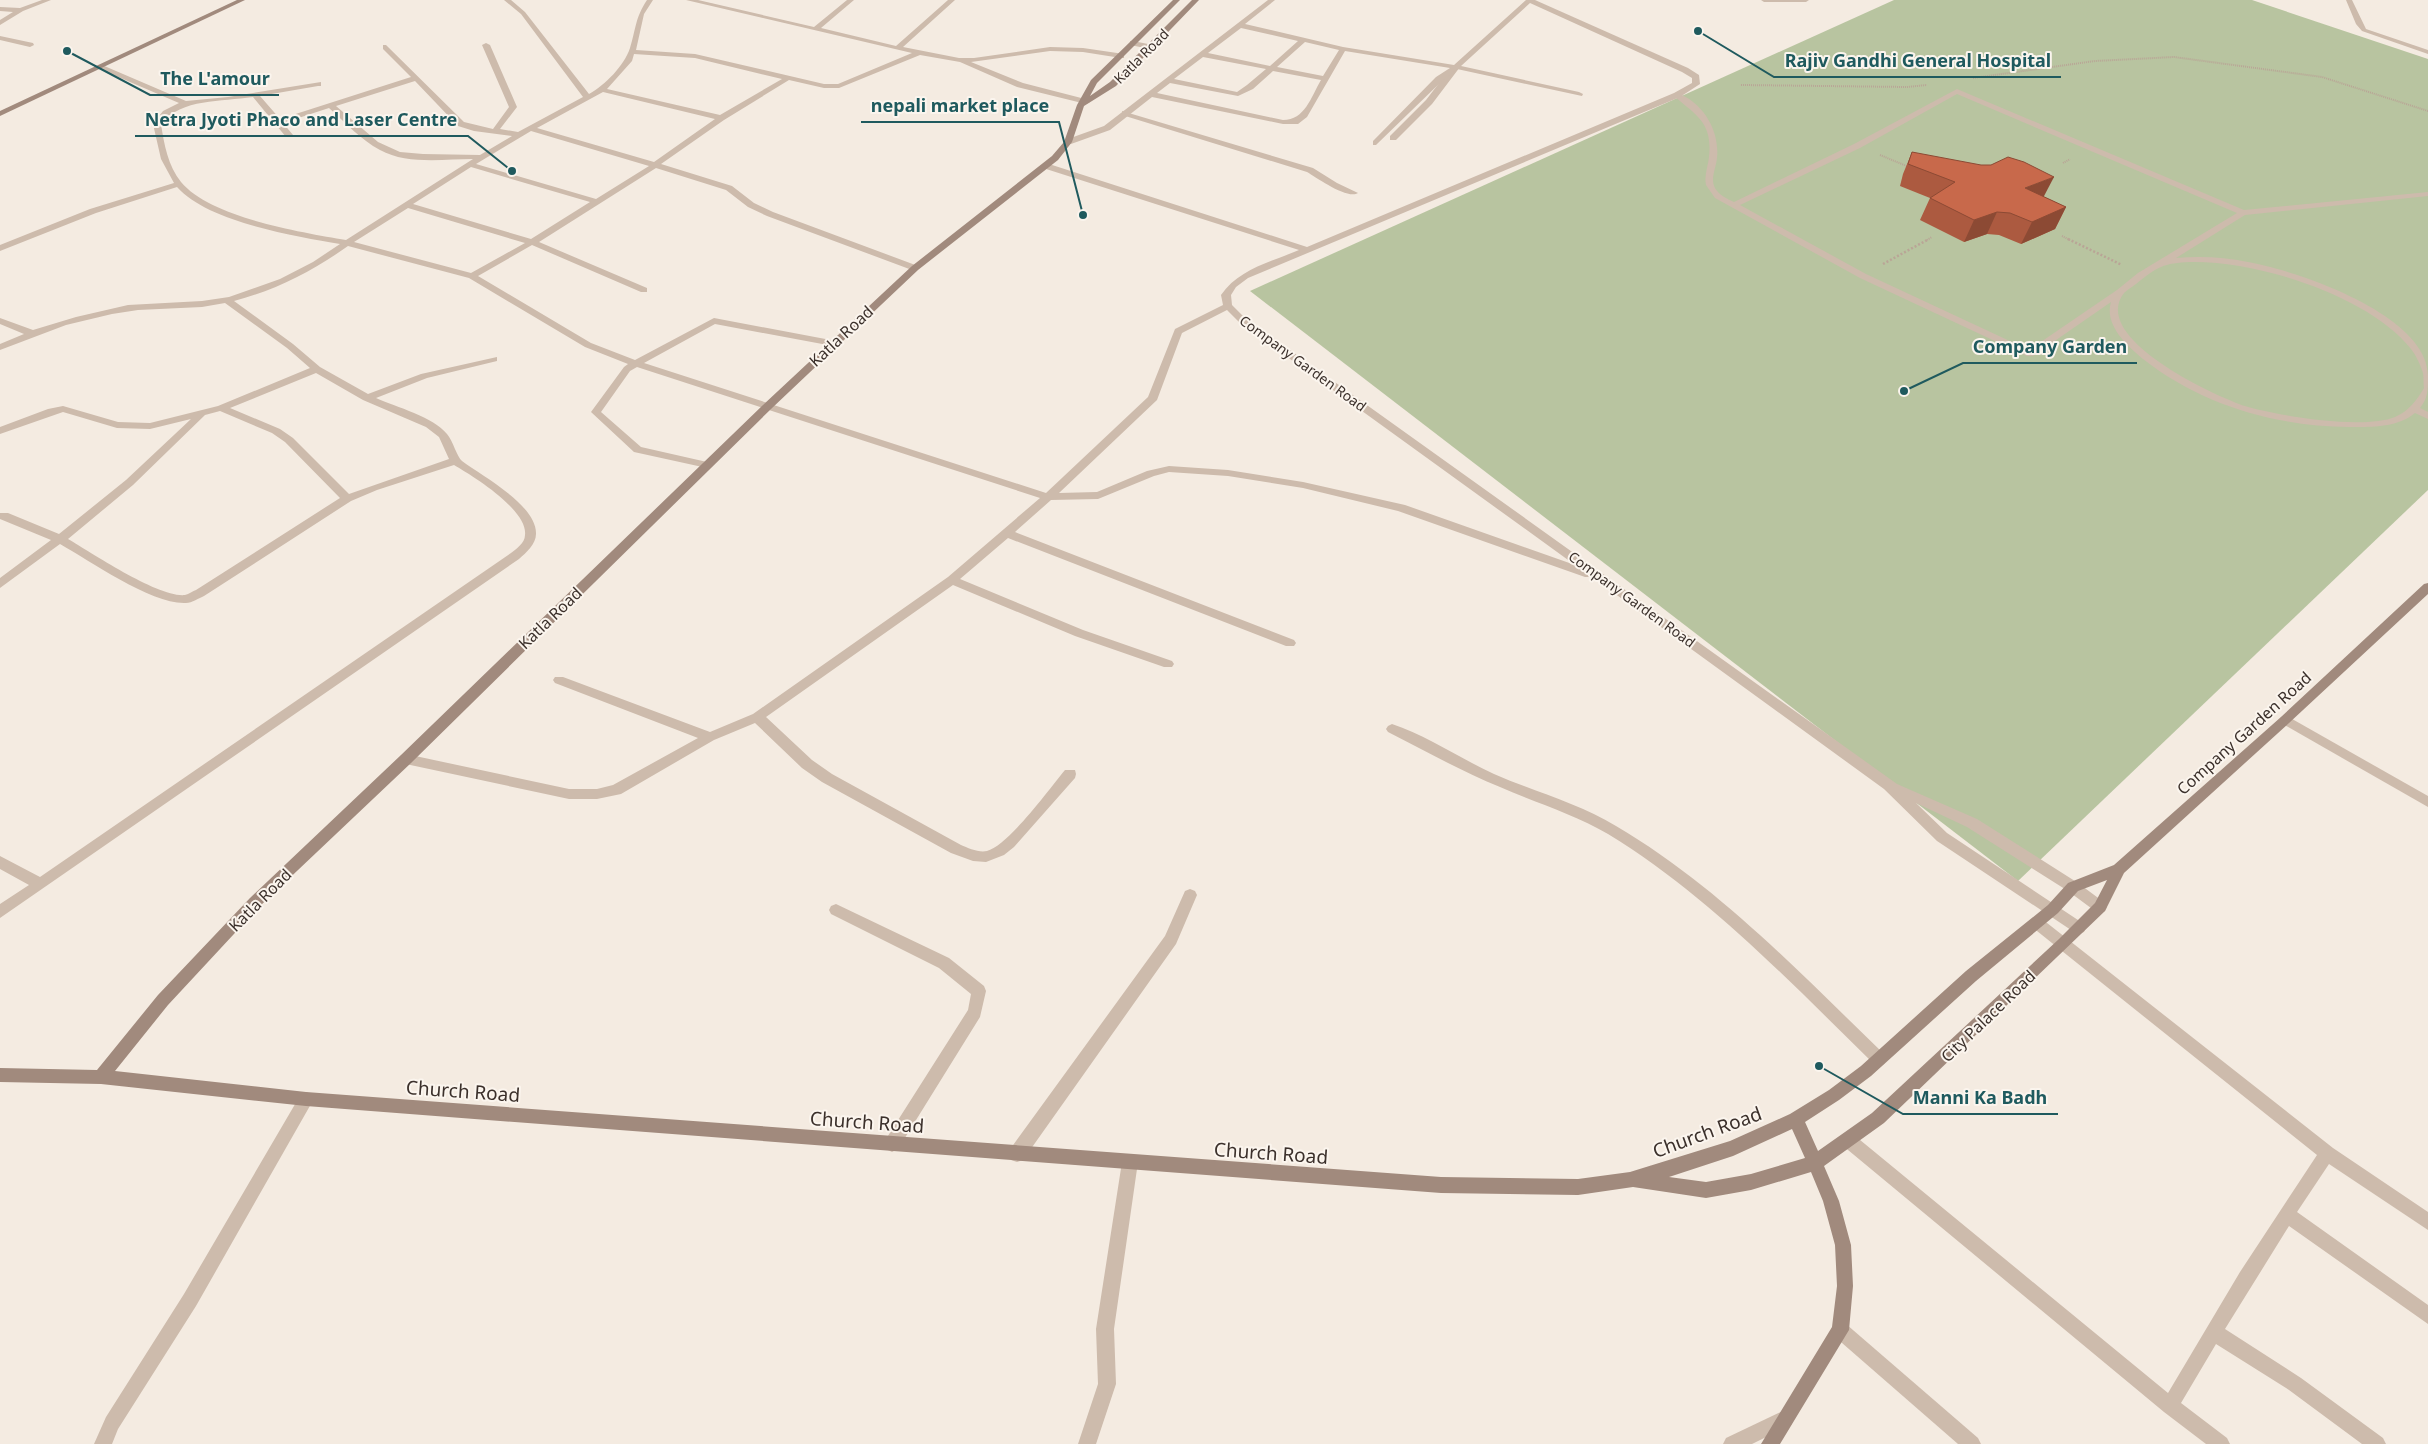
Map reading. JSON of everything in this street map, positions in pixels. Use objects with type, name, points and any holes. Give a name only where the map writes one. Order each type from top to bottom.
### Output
[{"type":"main road","points":[[0,106],[227,0]]},
{"type":"main road","points":[[0,114],[242,0]]},
{"type":"main road","name":"Katla Road","points":[[101,1076],[163,1000],[255,902],[406,759],[767,407],[915,268],[1056,158],[1068,142],[1094,82],[1177,0]]},
{"type":"main road","name":"Katla Road","points":[[1084,102],[1113,84],[1196,0]]},
{"type":"main road","name":"Company Garden Road","points":[[2053,909],[2073,887],[2119,869],[2285,720],[2428,587]]},
{"type":"main road","name":"City Palace Road","points":[[1814,1163],[1878,1118],[2064,943],[2100,908],[2119,869]]},
{"type":"main road","points":[[1770,1444],[1840,1330],[1845,1286],[1843,1245],[1831,1201],[1796,1119],[1834,1095],[1879,1060],[1971,976],[2053,909]]},
{"type":"main road","points":[[0,1075],[101,1076]]},
{"type":"main road","name":"Church Road","points":[[101,1076],[306,1100],[1441,1185],[1578,1187],[1630,1180],[1693,1162],[1733,1148],[1796,1119]]},
{"type":"main road","name":"Church Road","points":[[1630,1180],[1706,1190],[1751,1182],[1814,1163]]},
{"type":"street","points":[[0,23],[21,10],[48,0]]},
{"type":"street","points":[[507,0],[523,13],[588,98]]},
{"type":"street","points":[[0,347],[31,334],[128,308],[226,300],[266,287],[305,271],[483,157],[602,90],[617,75],[632,52],[641,14],[650,0]]},
{"type":"street","points":[[689,0],[919,53],[959,60],[974,60],[1050,49],[1083,50],[1121,56]]},
{"type":"street","points":[[817,28],[852,0]]},
{"type":"street","points":[[899,47],[952,0]]},
{"type":"street","points":[[1068,142],[1107,128],[1272,0]]},
{"type":"street","points":[[1376,143],[1439,79],[1456,67],[1530,0]]},
{"type":"street","name":"Company Garden Road","points":[[1530,0],[1685,70],[1696,77],[1696,84],[1677,95],[1245,276],[1233,285],[1226,295],[1228,306],[1242,320],[1889,785],[1942,836],[2079,928]]},
{"type":"street","points":[[1764,0],[1806,0]]},
{"type":"street","points":[[2349,0],[2359,24],[2364,30],[2428,52]]},
{"type":"street","points":[[0,9],[21,10]]},
{"type":"street","points":[[1238,25],[1302,41],[1456,67],[1579,94]]},
{"type":"street","points":[[0,38],[30,45]]},
{"type":"street","points":[[1167,80],[1238,94],[1244,92],[1302,41]]},
{"type":"street","points":[[1133,43],[1150,47]]},
{"type":"street","points":[[486,45],[513,107],[496,130]]},
{"type":"street","points":[[386,47],[461,124],[473,129],[496,130],[520,135]]},
{"type":"street","points":[[1150,94],[1269,120],[1295,122],[1303,117],[1343,49]]},
{"type":"street","points":[[632,52],[695,56],[824,86],[839,86],[919,53]]},
{"type":"street","points":[[1200,54],[1325,79]]},
{"type":"street","points":[[959,60],[1020,85],[1084,102]]},
{"type":"street","points":[[99,67],[119,77],[185,103]]},
{"type":"street","points":[[1393,138],[1430,102],[1456,67]]},
{"type":"street","points":[[279,122],[416,78]]},
{"type":"street","points":[[472,276],[532,242],[594,201],[655,165],[721,118],[788,78]]},
{"type":"street","points":[[318,84],[254,95],[185,103],[166,113],[157,124],[163,157],[179,184],[193,197],[230,214],[289,232],[347,243],[444,267],[472,276],[588,345],[636,364],[1048,497],[1098,495],[1150,473],[1169,469],[1228,473],[1303,485],[1401,508],[1602,578]]},
{"type":"street","points":[[602,90],[721,118]]},
{"type":"street","points":[[1734,205],[1857,146],[1957,91],[2243,213]]},
{"type":"street","points":[[254,95],[289,135]]},
{"type":"street","points":[[1677,95],[1689,102],[1706,121],[1714,140],[1709,177],[1710,187],[1714,194],[1863,276],[2030,354],[2120,292],[2141,274],[2164,262],[2243,213],[2428,194]]},
{"type":"street","points":[[331,106],[376,144],[391,152],[414,155],[483,157]]},
{"type":"street","points":[[1125,113],[1310,170],[1334,185],[1354,193]]},
{"type":"street","points":[[532,129],[718,183],[750,204],[770,214],[915,268]]},
{"type":"street","points":[[471,165],[594,201]]},
{"type":"street","points":[[1046,166],[1307,250]]},
{"type":"street","points":[[0,248],[94,211],[179,184]]},
{"type":"street","points":[[407,205],[532,242],[644,290]]},
{"type":"street","points":[[2164,262],[2192,258],[2245,264],[2301,278],[2337,292],[2369,310],[2396,329],[2416,350],[2427,370],[2428,386]]},
{"type":"street","points":[[2120,292],[2114,308],[2117,324],[2131,344],[2153,363],[2182,382],[2255,412],[2295,421],[2334,425],[2369,424],[2399,419],[2419,406],[2428,390]]},
{"type":"street","points":[[0,912],[507,562],[527,545],[531,536],[530,524],[522,513],[482,477],[455,461],[451,448],[443,435],[430,426],[367,398],[317,368],[226,300]]},
{"type":"street","points":[[406,759],[559,792],[597,794],[616,790],[710,737],[757,716],[952,580],[1007,534],[1153,398],[1178,331],[1228,306]]},
{"type":"street","points":[[0,321],[31,334]]},
{"type":"street","points":[[707,465],[638,450],[596,412],[627,369],[714,321],[833,344]]},
{"type":"street","points":[[367,398],[424,376],[494,359]]},
{"type":"street","points":[[0,431],[52,411],[63,409],[117,425],[150,426],[221,408],[317,368]]},
{"type":"street","points":[[221,408],[276,430],[289,440],[347,499]]},
{"type":"street","points":[[2414,410],[2428,416]]},
{"type":"street","points":[[0,584],[115,495],[182,435],[201,414]]},
{"type":"street","points":[[4,516],[60,539],[136,583],[161,594],[186,599],[200,593],[347,499],[373,488],[455,461]]},
{"type":"street","points":[[1007,534],[1290,643]]},
{"type":"street","points":[[952,580],[1079,633],[1168,664]]},
{"type":"street","points":[[559,680],[710,737]]},
{"type":"street","points":[[757,716],[807,764],[826,778],[956,850],[971,854],[988,857],[1003,850],[1070,774]]},
{"type":"street","points":[[2285,720],[2428,802]]},
{"type":"street","points":[[1392,729],[1504,784],[1602,825],[1636,844],[1710,902],[1765,950],[1879,1060]]},
{"type":"street","name":"Company Garden Road","points":[[1889,785],[1972,823],[2073,887],[2100,908]]},
{"type":"street","points":[[0,862],[40,884]]},
{"type":"street","points":[[1017,1154],[1171,940],[1190,895]]},
{"type":"street","points":[[836,910],[944,963],[979,991],[975,1012],[892,1144]]},
{"type":"street","points":[[2036,922],[2327,1154],[2428,1222]]},
{"type":"street","points":[[103,1444],[112,1423],[190,1300],[306,1100]]},
{"type":"street","points":[[1848,1140],[2170,1406],[2221,1444]]},
{"type":"street","points":[[2170,1406],[2212,1332],[2286,1214],[2327,1154]]},
{"type":"street","points":[[1087,1444],[1107,1384],[1105,1329],[1130,1162]]},
{"type":"street","points":[[2286,1214],[2428,1315]]},
{"type":"street","points":[[1840,1330],[1972,1444]]},
{"type":"street","points":[[2212,1332],[2296,1384],[2377,1444]]},
{"type":"street","points":[[1732,1444],[1785,1419]]},
{"type":"path","points":[[1966,79],[2095,61],[2174,57],[2322,77],[2428,111]]},
{"type":"path","points":[[1741,85],[1907,87],[1927,85]]},
{"type":"path","points":[[1857,146],[1915,170]]},
{"type":"path","points":[[2062,236],[2141,274]]},
{"type":"path","points":[[1863,276],[1932,237]]},
{"type":"green space","points":[[1894,0],[2252,0],[2428,59],[2428,490],[2018,881],[1250,291]]},
{"type":"building","points":[[1912,152],[1981,165],[1991,165],[2008,157],[2024,162],[2054,177],[2025,188],[2066,207],[2032,222],[2010,213],[1997,212],[1974,220],[1930,198],[1955,182],[1908,164]]},
{"type":"place","name":"Rajiv Gandhi General Hospital","points":[[1698,31]]},
{"type":"place","name":"The L'amour","points":[[67,51]]},
{"type":"place","name":"Netra Jyoti Phaco and Laser Centre","points":[[512,171]]},
{"type":"place","name":"nepali market place","points":[[1083,215]]},
{"type":"place","name":"Company Garden","points":[[1904,391]]},
{"type":"place","name":"Manni Ka Badh","points":[[1819,1066]]}]
